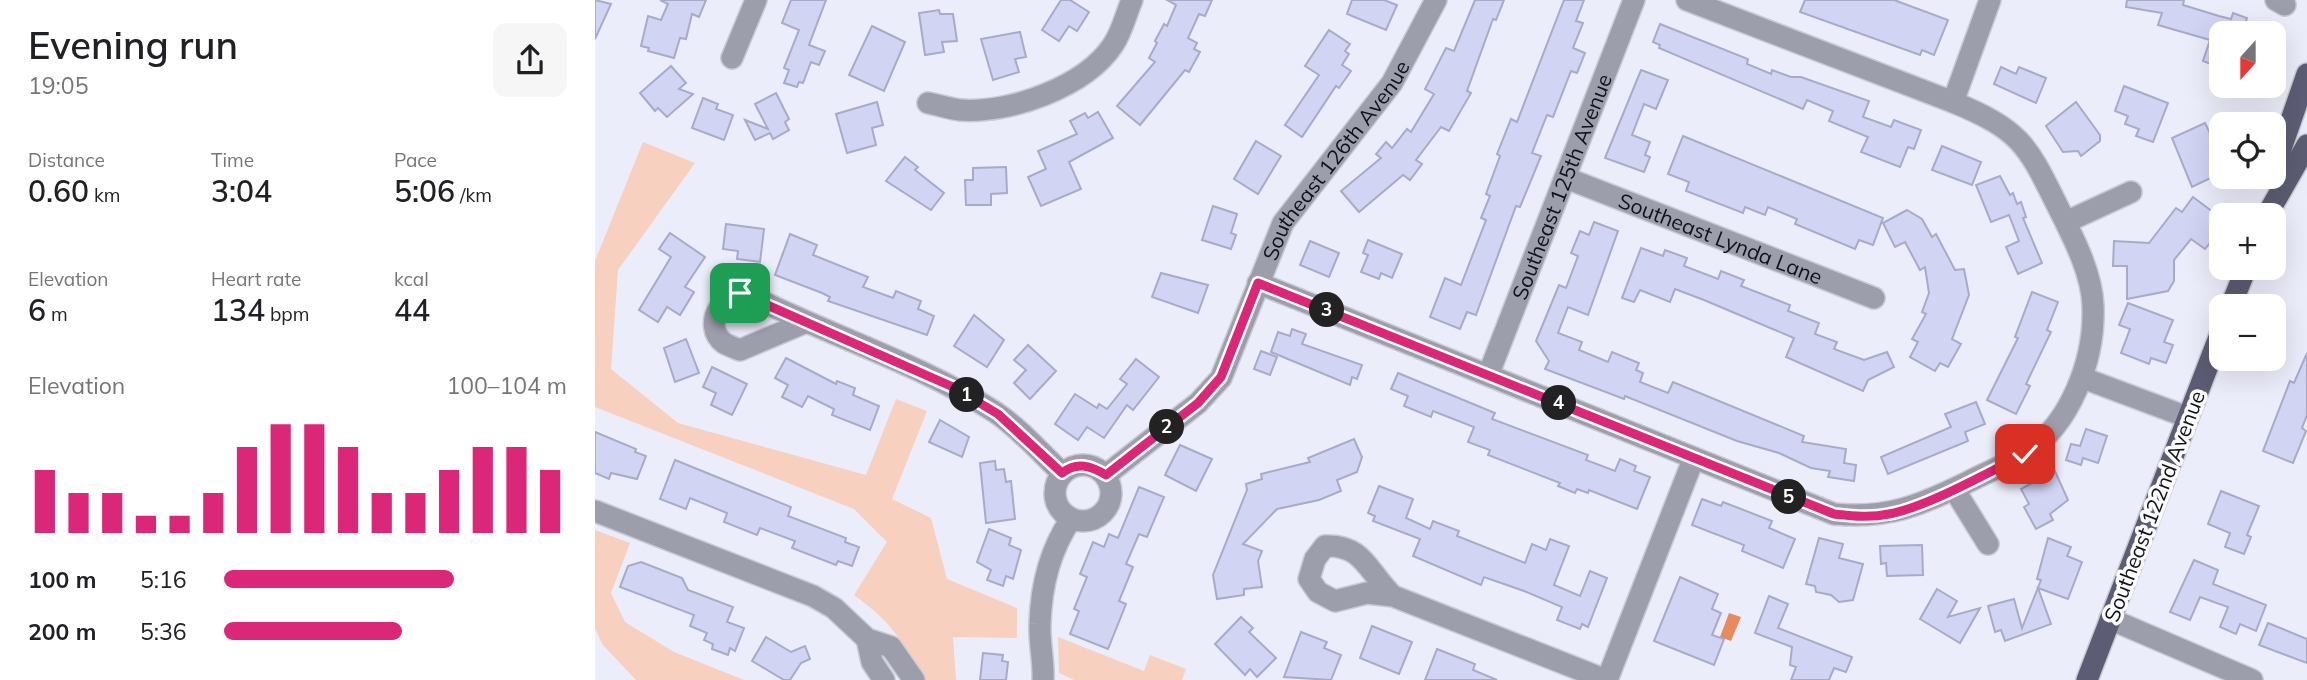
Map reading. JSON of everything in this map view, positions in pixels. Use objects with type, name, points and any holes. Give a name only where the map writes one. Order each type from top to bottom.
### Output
[{"type":"main road","points":[[2286,134],[2307,74]]},
{"type":"main road","points":[[2273,203],[2286,186],[2307,145]]},
{"type":"main road","name":"Southeast 122nd Avenue","points":[[2087,680],[2209,362]]},
{"type":"street","points":[[732,58],[756,0]]},
{"type":"street","points":[[929,103],[961,110],[1009,104],[1053,92],[1076,80],[1114,44],[1132,0]]},
{"type":"street","name":"Southeast 126th Avenue","points":[[1106,475],[1198,403],[1221,377],[1283,223],[1392,83],[1436,0]]},
{"type":"street","name":"Southeast 125th Avenue","points":[[1489,373],[1634,0]]},
{"type":"street","points":[[1258,283],[1489,373],[1693,460],[1834,514],[1863,517],[1892,514],[1954,489],[2025,454],[2060,419],[2083,378],[2091,341],[2093,305],[2085,268],[2066,222],[2035,162],[2019,138],[1990,118],[1952,102],[1687,0]]},
{"type":"street","points":[[1952,102],[1990,0]]},
{"type":"street","name":"Southeast Lynda Lane","points":[[1566,178],[1874,298]]},
{"type":"street","points":[[2066,222],[2131,191]]},
{"type":"street","points":[[804,323],[953,387],[998,414],[1062,473]]},
{"type":"street","points":[[2083,378],[2187,418]]},
{"type":"street","points":[[1393,596],[1607,680],[1693,460]]},
{"type":"street","points":[[1071,466],[1091,466],[1106,475],[1111,483],[1111,501],[1103,514],[1089,521],[1071,519],[1055,500],[1055,484],[1071,466]]},
{"type":"street","points":[[1954,489],[1987,544]]},
{"type":"street","points":[[595,511],[813,596],[834,608],[867,639],[891,648],[914,680]]},
{"type":"street","points":[[1043,680],[1040,624],[1048,563],[1055,542],[1071,519]]},
{"type":"street","points":[[2110,619],[2252,680]]},
{"type":"street","points":[[867,639],[872,662],[884,680]]},
{"type":"shaded area","points":[[643,142],[695,163],[618,270],[611,369],[678,423],[866,475],[896,399],[927,411],[892,499],[931,518],[947,579],[1017,608],[1017,638],[953,637],[956,680],[922,680],[894,632],[877,613],[854,595],[887,542],[854,509],[595,407],[595,261]]},
{"type":"shaded area","points":[[595,530],[630,543],[611,593],[625,622],[674,652],[744,680],[636,680],[602,644],[595,628]]},
{"type":"shaded area","points":[[1729,613],[1741,617],[1731,641],[1720,637]]},
{"type":"shaded area","points":[[1058,637],[1144,671],[1150,655],[1186,669],[1182,680],[1074,680],[1059,673]]},
{"type":"building","points":[[595,0],[611,4],[595,39]]},
{"type":"building","points":[[660,0],[706,0],[699,17],[692,14],[686,39],[680,38],[674,58],[648,51],[649,48],[641,46],[648,16],[661,20],[668,4]]},
{"type":"building","points":[[791,0],[826,0],[809,45],[825,51],[819,65],[811,62],[803,83],[799,82],[797,87],[784,83],[789,70],[784,68],[799,30],[782,23]]},
{"type":"building","points":[[1061,0],[1070,0],[1089,12],[1077,31],[1069,26],[1059,41],[1042,30]]},
{"type":"building","points":[[1167,0],[1212,0],[1205,16],[1199,14],[1188,38],[1197,43],[1194,49],[1200,52],[1189,72],[1185,70],[1140,125],[1117,106],[1155,62],[1149,58],[1157,43],[1155,41],[1164,24],[1167,26],[1176,5]]},
{"type":"building","points":[[1352,0],[1384,0],[1397,5],[1386,30],[1347,14]]},
{"type":"building","points":[[1475,0],[1504,0],[1496,20],[1493,19],[1467,91],[1471,93],[1449,131],[1441,127],[1416,160],[1422,164],[1410,180],[1403,175],[1359,212],[1341,191],[1381,158],[1376,154],[1386,142],[1392,148],[1407,129],[1411,132],[1434,94],[1425,89],[1446,48],[1454,51]]},
{"type":"building","points":[[1564,0],[1584,0],[1576,21],[1583,23],[1573,48],[1585,53],[1577,73],[1571,71],[1553,117],[1547,115],[1532,153],[1541,156],[1520,207],[1516,206],[1476,315],[1467,312],[1460,329],[1430,317],[1445,278],[1461,285],[1486,220],[1481,218],[1490,196],[1486,194],[1500,156],[1497,154],[1511,119],[1517,122]]},
{"type":"building","points":[[1805,0],[1894,0],[1948,20],[1934,55],[1922,50],[1920,55],[1800,12]]},
{"type":"building","points":[[2127,0],[2184,0],[2183,5],[2219,16],[2231,19],[2233,13],[2247,18],[2246,21],[2209,21],[2209,40],[2158,25],[2162,13],[2126,7]]},
{"type":"building","points":[[939,10],[940,14],[953,14],[957,41],[942,42],[944,52],[925,55],[919,13]]},
{"type":"building","points":[[1660,24],[1748,59],[1747,64],[1771,74],[1772,70],[1791,77],[1801,77],[1869,101],[1863,117],[1891,127],[1894,120],[1921,130],[1914,149],[1908,147],[1900,167],[1861,152],[1868,137],[1829,121],[1833,111],[1807,100],[1803,109],[1659,48],[1660,45],[1653,42]]},
{"type":"building","points":[[872,26],[905,42],[884,91],[849,75]]},
{"type":"building","points":[[1329,30],[1350,44],[1345,51],[1349,54],[1342,65],[1351,71],[1339,88],[1336,86],[1302,137],[1285,125],[1319,75],[1305,66]]},
{"type":"building","points":[[1020,32],[1026,57],[1015,59],[1019,72],[993,80],[981,39]]},
{"type":"building","points":[[2209,43],[2209,63],[2203,61]]},
{"type":"building","points":[[671,66],[686,83],[679,89],[693,94],[667,117],[658,108],[655,111],[640,93]]},
{"type":"building","points":[[2001,67],[2016,74],[2019,67],[2046,78],[2036,103],[1994,84]]},
{"type":"building","points":[[1641,70],[1668,80],[1656,109],[1644,104],[1632,135],[1650,142],[1645,155],[1650,157],[1644,172],[1605,158]]},
{"type":"building","points":[[2124,86],[2168,103],[2153,142],[2136,136],[2139,129],[2125,124],[2128,116],[2115,111]]},
{"type":"building","points":[[776,93],[789,119],[785,122],[789,130],[773,139],[770,133],[755,140],[745,120],[768,129],[755,104]]},
{"type":"building","points":[[703,98],[718,104],[716,109],[733,115],[724,140],[692,128]]},
{"type":"building","points":[[877,102],[883,125],[872,128],[876,145],[847,153],[836,114]]},
{"type":"building","points":[[2076,102],[2100,135],[2100,141],[2081,156],[2078,151],[2063,152],[2046,126]]},
{"type":"building","points":[[1098,112],[1113,138],[1069,162],[1081,189],[1041,206],[1028,177],[1046,169],[1038,151],[1077,134],[1070,121],[1085,113],[1088,118]]},
{"type":"building","points":[[2205,123],[2209,131],[2209,179],[2192,187],[2172,138]]},
{"type":"building","points":[[1683,136],[1883,218],[1873,245],[1859,240],[1855,249],[1795,224],[1797,219],[1768,207],[1765,215],[1745,207],[1743,213],[1686,191],[1689,182],[1668,174]]},
{"type":"building","points":[[1256,141],[1281,156],[1258,194],[1234,179]]},
{"type":"building","points":[[1942,146],[1981,162],[1972,185],[1932,170]]},
{"type":"building","points":[[905,157],[918,167],[915,170],[944,193],[931,210],[886,181]]},
{"type":"building","points":[[1006,167],[1007,193],[991,194],[991,205],[966,205],[965,180],[973,180],[973,168]]},
{"type":"building","points":[[2000,176],[2010,195],[2013,193],[2017,204],[2021,202],[2026,217],[2023,218],[2042,263],[2018,274],[2006,247],[2019,241],[2009,215],[1991,222],[1976,185]]},
{"type":"building","points":[[2193,197],[2209,209],[2209,244],[2205,249],[2191,239],[2174,260],[2174,281],[2168,291],[2127,299],[2127,266],[2113,266],[2114,241],[2149,243],[2176,208],[2182,212]]},
{"type":"building","points":[[1213,206],[1237,214],[1231,233],[1236,235],[1231,249],[1202,240]]},
{"type":"building","points":[[1907,210],[1922,219],[1932,237],[1936,234],[1955,270],[1964,269],[1969,295],[1952,339],[1961,344],[1948,367],[1940,363],[1935,371],[1910,357],[1918,342],[1912,339],[1926,314],[1922,312],[1929,293],[1925,267],[1920,270],[1905,242],[1895,247],[1883,223]]},
{"type":"building","points":[[1594,222],[1618,231],[1588,315],[1568,307],[1558,333],[1582,342],[1579,350],[1608,362],[1612,352],[1639,363],[1636,370],[1643,373],[1640,382],[1668,393],[1673,382],[1804,436],[1802,442],[1846,449],[1844,463],[1856,465],[1854,481],[1828,477],[1830,471],[1811,468],[1779,453],[1737,441],[1625,396],[1624,399],[1545,369],[1549,361],[1536,341],[1559,285],[1566,288],[1578,256],[1571,253],[1580,231],[1589,235]]},
{"type":"building","points":[[726,224],[764,229],[760,262],[737,259],[738,251],[723,249]]},
{"type":"building","points":[[670,233],[705,257],[685,287],[694,292],[680,315],[667,307],[658,322],[639,310],[671,257],[659,249]]},
{"type":"building","points":[[790,234],[817,245],[813,255],[868,277],[863,287],[893,298],[896,291],[921,301],[918,309],[934,316],[927,335],[828,301],[830,297],[822,293],[775,275]]},
{"type":"building","points":[[1368,240],[1402,254],[1392,278],[1381,273],[1379,279],[1361,272],[1368,255],[1363,253]]},
{"type":"building","points":[[1310,241],[1339,253],[1329,277],[1300,265]]},
{"type":"building","points":[[1641,248],[1663,256],[1665,250],[1687,258],[1684,266],[1718,279],[1721,271],[1744,280],[1741,286],[1790,305],[1788,311],[1819,323],[1815,334],[1837,342],[1834,349],[1864,360],[1887,352],[1894,367],[1868,380],[1863,391],[1786,357],[1794,338],[1704,300],[1675,289],[1670,302],[1640,290],[1634,302],[1622,298]]},
{"type":"building","points":[[1161,273],[1208,285],[1198,313],[1152,297]]},
{"type":"building","points":[[2032,292],[2058,302],[2047,330],[2051,332],[2026,384],[2030,386],[2016,414],[1987,400],[2018,338],[2015,337]]},
{"type":"building","points":[[2128,303],[2173,320],[2164,342],[2173,345],[2166,363],[2151,358],[2149,364],[2121,353],[2130,329],[2119,325]]},
{"type":"building","points":[[974,315],[1004,340],[987,367],[954,346]]},
{"type":"building","points":[[1292,329],[1306,334],[1302,344],[1362,365],[1357,379],[1352,377],[1350,385],[1271,352],[1278,332],[1290,336]]},
{"type":"building","points":[[686,339],[699,373],[675,382],[664,348]]},
{"type":"building","points":[[1028,345],[1056,371],[1030,399],[1014,383],[1026,370],[1014,360]]},
{"type":"building","points":[[1261,351],[1277,357],[1270,375],[1254,369]]},
{"type":"building","points":[[2307,353],[2307,415],[2302,428],[2306,431],[2293,463],[2263,451],[2290,381],[2294,383]]},
{"type":"building","points":[[786,358],[836,384],[837,381],[855,388],[853,395],[879,406],[870,430],[832,415],[834,409],[808,396],[802,407],[782,397],[788,385],[775,378]]},
{"type":"building","points":[[1136,359],[1159,377],[1133,410],[1127,405],[1104,438],[1087,427],[1078,440],[1055,424],[1075,394],[1097,408],[1099,404],[1107,409],[1127,384],[1120,379]]},
{"type":"building","points":[[712,367],[747,384],[732,415],[711,405],[716,393],[703,387]]},
{"type":"building","points":[[1398,373],[1495,413],[1492,419],[1588,455],[1586,460],[1615,471],[1620,459],[1636,466],[1634,471],[1650,477],[1637,509],[1589,490],[1588,493],[1577,489],[1575,493],[1558,486],[1560,483],[1488,455],[1490,450],[1468,442],[1474,427],[1433,411],[1431,417],[1404,406],[1408,396],[1391,389]]},
{"type":"building","points":[[1976,402],[1985,424],[1965,432],[1968,441],[1888,474],[1881,457],[1951,427],[1945,414]]},
{"type":"building","points":[[940,420],[969,437],[962,457],[929,442]]},
{"type":"building","points":[[2086,429],[2107,436],[2098,463],[2083,458],[2081,465],[2066,460],[2071,444],[2080,446]]},
{"type":"building","points":[[595,432],[646,456],[637,479],[611,473],[609,479],[595,473]]},
{"type":"building","points":[[1354,439],[1362,457],[1357,472],[1337,480],[1341,491],[1319,500],[1277,509],[1243,544],[1262,551],[1258,561],[1262,587],[1244,589],[1244,595],[1217,599],[1213,575],[1247,490],[1246,484],[1262,479],[1261,474],[1310,462],[1308,458]]},
{"type":"building","points":[[1180,445],[1212,459],[1196,491],[1165,475]]},
{"type":"building","points":[[675,460],[791,507],[788,516],[846,538],[845,542],[859,547],[852,566],[838,561],[836,565],[792,548],[795,541],[760,528],[757,535],[724,522],[727,513],[690,498],[686,509],[660,499]]},
{"type":"building","points":[[995,461],[996,470],[1004,469],[1006,482],[1011,481],[1015,519],[986,523],[980,463]]},
{"type":"building","points":[[2053,467],[2068,500],[2050,514],[2053,520],[2036,529],[2024,507],[2029,504],[2021,489],[2041,478],[2039,474]]},
{"type":"building","points":[[1379,486],[1413,499],[1406,518],[1430,529],[1433,521],[1459,531],[1457,536],[1525,563],[1532,544],[1546,550],[1550,539],[1569,546],[1554,585],[1580,596],[1590,571],[1607,578],[1588,627],[1582,624],[1580,629],[1557,620],[1562,607],[1524,591],[1484,577],[1481,585],[1413,556],[1420,539],[1373,521],[1375,516],[1368,513]]},
{"type":"building","points":[[1139,487],[1164,497],[1147,537],[1139,534],[1126,564],[1133,567],[1119,601],[1126,604],[1108,649],[1070,634],[1079,611],[1074,609],[1087,577],[1080,574],[1093,542],[1104,547],[1109,534],[1118,538]]},
{"type":"building","points":[[2221,491],[2259,506],[2247,535],[2251,537],[2244,554],[2225,547],[2230,533],[2208,524]]},
{"type":"building","points":[[1702,499],[1721,506],[1723,502],[1772,521],[1769,528],[1795,539],[1783,568],[1742,551],[1744,545],[1692,525]]},
{"type":"building","points":[[989,529],[1011,538],[1009,545],[1021,550],[1013,579],[1006,576],[1003,586],[987,580],[991,570],[977,562]]},
{"type":"building","points":[[1819,538],[1843,544],[1839,558],[1863,564],[1853,600],[1839,602],[1831,595],[1816,592],[1815,586],[1806,584]]},
{"type":"building","points":[[2048,538],[2071,547],[2067,556],[2082,562],[2068,599],[2038,588],[2051,624],[2005,641],[2001,630],[1995,632],[1988,606],[2014,599],[2022,628],[2041,580],[2037,579]]},
{"type":"building","points":[[1922,545],[1923,575],[1887,576],[1886,563],[1881,564],[1880,546]]},
{"type":"building","points":[[2194,560],[2218,570],[2213,584],[2266,605],[2256,631],[2240,624],[2236,634],[2220,627],[2228,607],[2200,597],[2190,620],[2170,612]]},
{"type":"building","points":[[641,562],[682,578],[688,590],[733,607],[727,622],[744,628],[735,651],[730,648],[728,655],[712,649],[713,644],[704,640],[707,633],[690,626],[694,615],[620,587],[628,566]]},
{"type":"building","points":[[1680,577],[1718,594],[1712,609],[1721,613],[1712,635],[1724,639],[1714,665],[1654,641]]},
{"type":"building","points":[[1937,589],[1957,601],[1948,617],[1980,608],[1960,643],[1920,619]]},
{"type":"building","points":[[1769,596],[1788,604],[1778,628],[1852,657],[1846,672],[1834,668],[1829,680],[1791,680],[1796,667],[1790,665],[1792,647],[1755,633]]},
{"type":"building","points":[[1241,617],[1253,628],[1249,632],[1276,658],[1257,677],[1250,669],[1245,675],[1215,644]]},
{"type":"building","points":[[2268,623],[2307,639],[2307,663],[2259,645]]},
{"type":"building","points":[[1372,626],[1412,642],[1399,674],[1360,658]]},
{"type":"building","points":[[1301,632],[1327,642],[1324,648],[1341,655],[1331,680],[1284,677]]},
{"type":"building","points":[[766,637],[791,652],[805,646],[810,659],[801,663],[790,680],[784,680],[752,661]]},
{"type":"building","points":[[1437,649],[1475,664],[1473,670],[1497,680],[1425,680]]},
{"type":"building","points":[[983,653],[1003,655],[1002,661],[1008,662],[1006,680],[980,680]]},
{"type":"route","points":[[740,293],[953,387],[998,414],[1062,473],[1071,466],[1091,466],[1106,475],[1198,403],[1221,377],[1258,283],[1489,373],[1693,460],[1834,514],[1863,517],[1892,514],[1954,489],[2025,454]]}]
